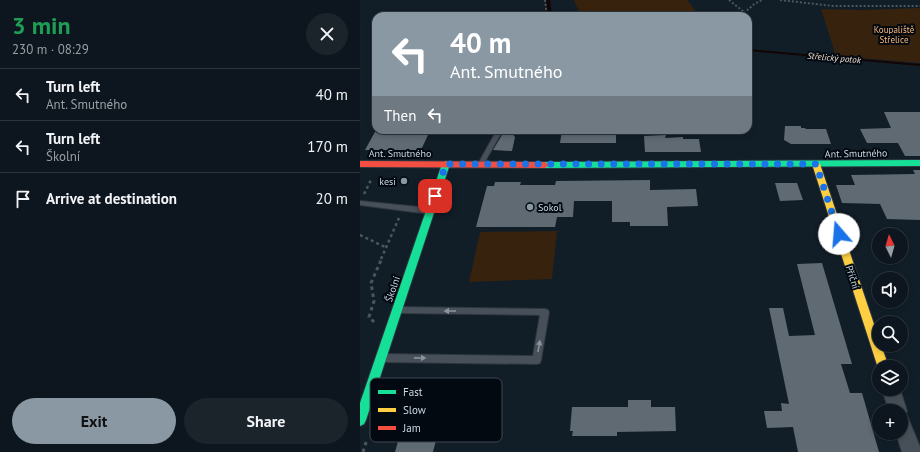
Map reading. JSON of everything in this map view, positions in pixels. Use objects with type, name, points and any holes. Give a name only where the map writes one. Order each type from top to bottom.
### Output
[{"type":"street","name":"Ant. Smutného","points":[[360,164],[920,163]]},
{"type":"street","name":"Školní","points":[[374,378],[446,164]]},
{"type":"street","name":"Příční","points":[[816,164],[881,360]]},
{"type":"street","name":"Školní","points":[[360,420],[370,390]]},
{"type":"street","points":[[908,440],[912,452]]},
{"type":"lane","points":[[481,164],[498,134]]},
{"type":"lane","points":[[360,203],[431,211]]},
{"type":"lane","points":[[381,358],[537,360],[545,312],[397,310]]},
{"type":"path","points":[[546,0],[547,12]]},
{"type":"path","points":[[730,0],[744,12],[762,0]]},
{"type":"path","points":[[780,0],[819,6],[863,8],[920,6]]},
{"type":"path","points":[[363,196],[374,176]]},
{"type":"path","points":[[371,283],[385,247],[404,208]]},
{"type":"path","points":[[360,235],[385,247]]},
{"type":"green space","points":[[574,0],[687,0],[696,12],[579,12]]},
{"type":"green space","name":"Koupaliště Střelice","points":[[920,8],[920,63],[836,56],[821,9],[863,10]]},
{"type":"green space","points":[[557,231],[552,279],[469,282],[480,232]]},
{"type":"building","points":[[884,112],[920,112],[920,156],[905,156],[898,143],[867,143],[860,129],[891,128]]},
{"type":"building","points":[[785,126],[801,126],[801,128],[806,129],[826,129],[831,144],[791,144],[784,140]]},
{"type":"building","points":[[374,134],[428,135],[421,150],[365,150]]},
{"type":"building","points":[[503,134],[512,134],[515,137],[512,151],[493,150]]},
{"type":"building","points":[[561,134],[616,134],[616,143],[560,143]]},
{"type":"building","points":[[666,135],[665,138],[683,137],[683,139],[699,139],[701,152],[645,152],[644,136]]},
{"type":"building","points":[[913,170],[920,170],[920,220],[887,219],[880,204],[842,203],[836,185],[855,185],[851,175],[915,174]]},
{"type":"building","points":[[650,180],[650,190],[696,189],[698,206],[667,207],[668,226],[630,226],[630,222],[612,222],[612,201],[574,201],[573,217],[557,217],[555,227],[476,227],[487,186],[494,186],[495,182],[521,182],[520,185],[555,185],[556,181]]},
{"type":"building","points":[[775,183],[797,183],[803,200],[780,201]]},
{"type":"building","points":[[822,263],[852,364],[841,364],[850,393],[862,393],[872,428],[872,440],[876,440],[879,452],[798,452],[793,427],[767,428],[764,411],[782,411],[781,403],[789,404],[769,308],[783,308],[789,336],[815,335],[797,264]]},
{"type":"building","points":[[628,400],[651,400],[651,407],[675,407],[676,431],[617,432],[617,436],[572,436],[573,431],[570,431],[572,407],[628,407]]},
{"type":"building","points":[[398,442],[436,442],[433,452],[395,452]]},
{"type":"waterway","points":[[548,0],[550,12]]},
{"type":"waterway","name":"Střelický potok","points":[[752,50],[920,65]]},
{"type":"traffic: fast","points":[[545,165],[920,163]]},
{"type":"traffic: fast","points":[[374,378],[446,164]]},
{"type":"traffic: fast","points":[[360,420],[370,390]]},
{"type":"traffic: slow","points":[[816,164],[881,360]]},
{"type":"traffic: jam","points":[[360,164],[545,165]]},
{"type":"place","name":"kesi","points":[[404,181]]},
{"type":"place","name":"Sokol","points":[[530,207]]},
{"type":"route","points":[[435,196],[446,164],[816,164],[839,234]]}]
